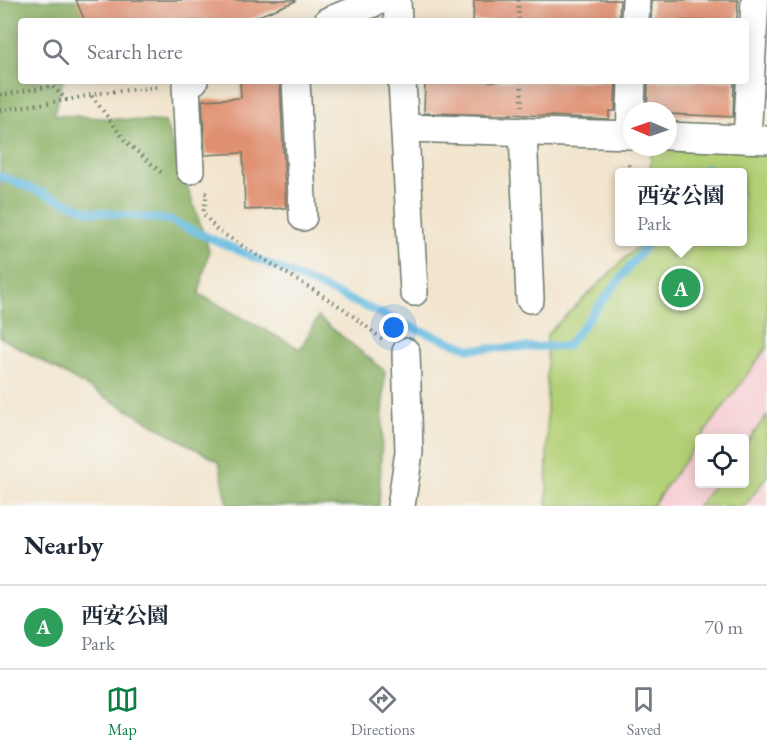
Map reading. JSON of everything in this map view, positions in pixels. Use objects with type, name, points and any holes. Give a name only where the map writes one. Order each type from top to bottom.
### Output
[{"type":"lane","points":[[336,18],[381,0]]},
{"type":"lane","points":[[397,0],[398,18]]},
{"type":"lane","points":[[635,18],[636,0]]},
{"type":"lane","points":[[677,136],[757,140],[754,0]]},
{"type":"lane","points":[[186,180],[190,84]]},
{"type":"lane","points":[[296,84],[303,217]]},
{"type":"lane","points":[[402,84],[414,292]]},
{"type":"lane","points":[[632,84],[632,102]]},
{"type":"lane","points":[[405,128],[623,135]]},
{"type":"lane","points":[[523,131],[530,299]]},
{"type":"lane","points":[[401,506],[409,452],[406,352]]},
{"type":"path","points":[[518,0],[519,18]]},
{"type":"path","points":[[0,110],[100,93],[181,84]]},
{"type":"path","points":[[0,95],[52,86],[67,100]]},
{"type":"path","points":[[92,96],[126,142],[207,194],[203,213],[218,230],[344,309],[382,339],[406,352]]},
{"type":"shaded area","points":[[767,347],[767,506],[652,506],[695,447],[695,488],[749,488],[749,434],[704,434]]},
{"type":"green space","points":[[0,0],[85,0],[80,18],[18,18],[18,84],[62,84],[54,115],[165,122],[209,250],[199,294],[300,349],[318,317],[385,371],[379,506],[228,506],[219,462],[0,337]]},
{"type":"green space","points":[[677,148],[767,150],[767,347],[704,434],[695,434],[695,447],[652,506],[547,506],[547,334],[638,246],[747,246],[747,168],[650,168],[651,156],[677,156]]},
{"type":"green space","points":[[767,415],[767,476],[745,506],[698,506],[712,488],[749,488],[749,440]]},
{"type":"building","points":[[76,0],[296,1],[254,18],[84,18]]},
{"type":"building","points":[[474,0],[620,0],[619,18],[473,18]]},
{"type":"building","points":[[652,0],[738,0],[737,18],[651,18]]},
{"type":"building","points":[[240,84],[280,84],[286,208],[245,210],[243,153],[205,155],[202,100],[241,98]]},
{"type":"building","points":[[425,84],[616,84],[615,111],[609,111],[609,119],[424,113]]},
{"type":"building","points":[[648,84],[734,84],[733,117],[677,114],[677,102],[647,102]]},
{"type":"waterway","points":[[0,176],[88,211],[169,220],[416,329],[470,349],[567,346],[646,246]]},
{"type":"place","name":"西安公園","points":[[681,288]]}]
